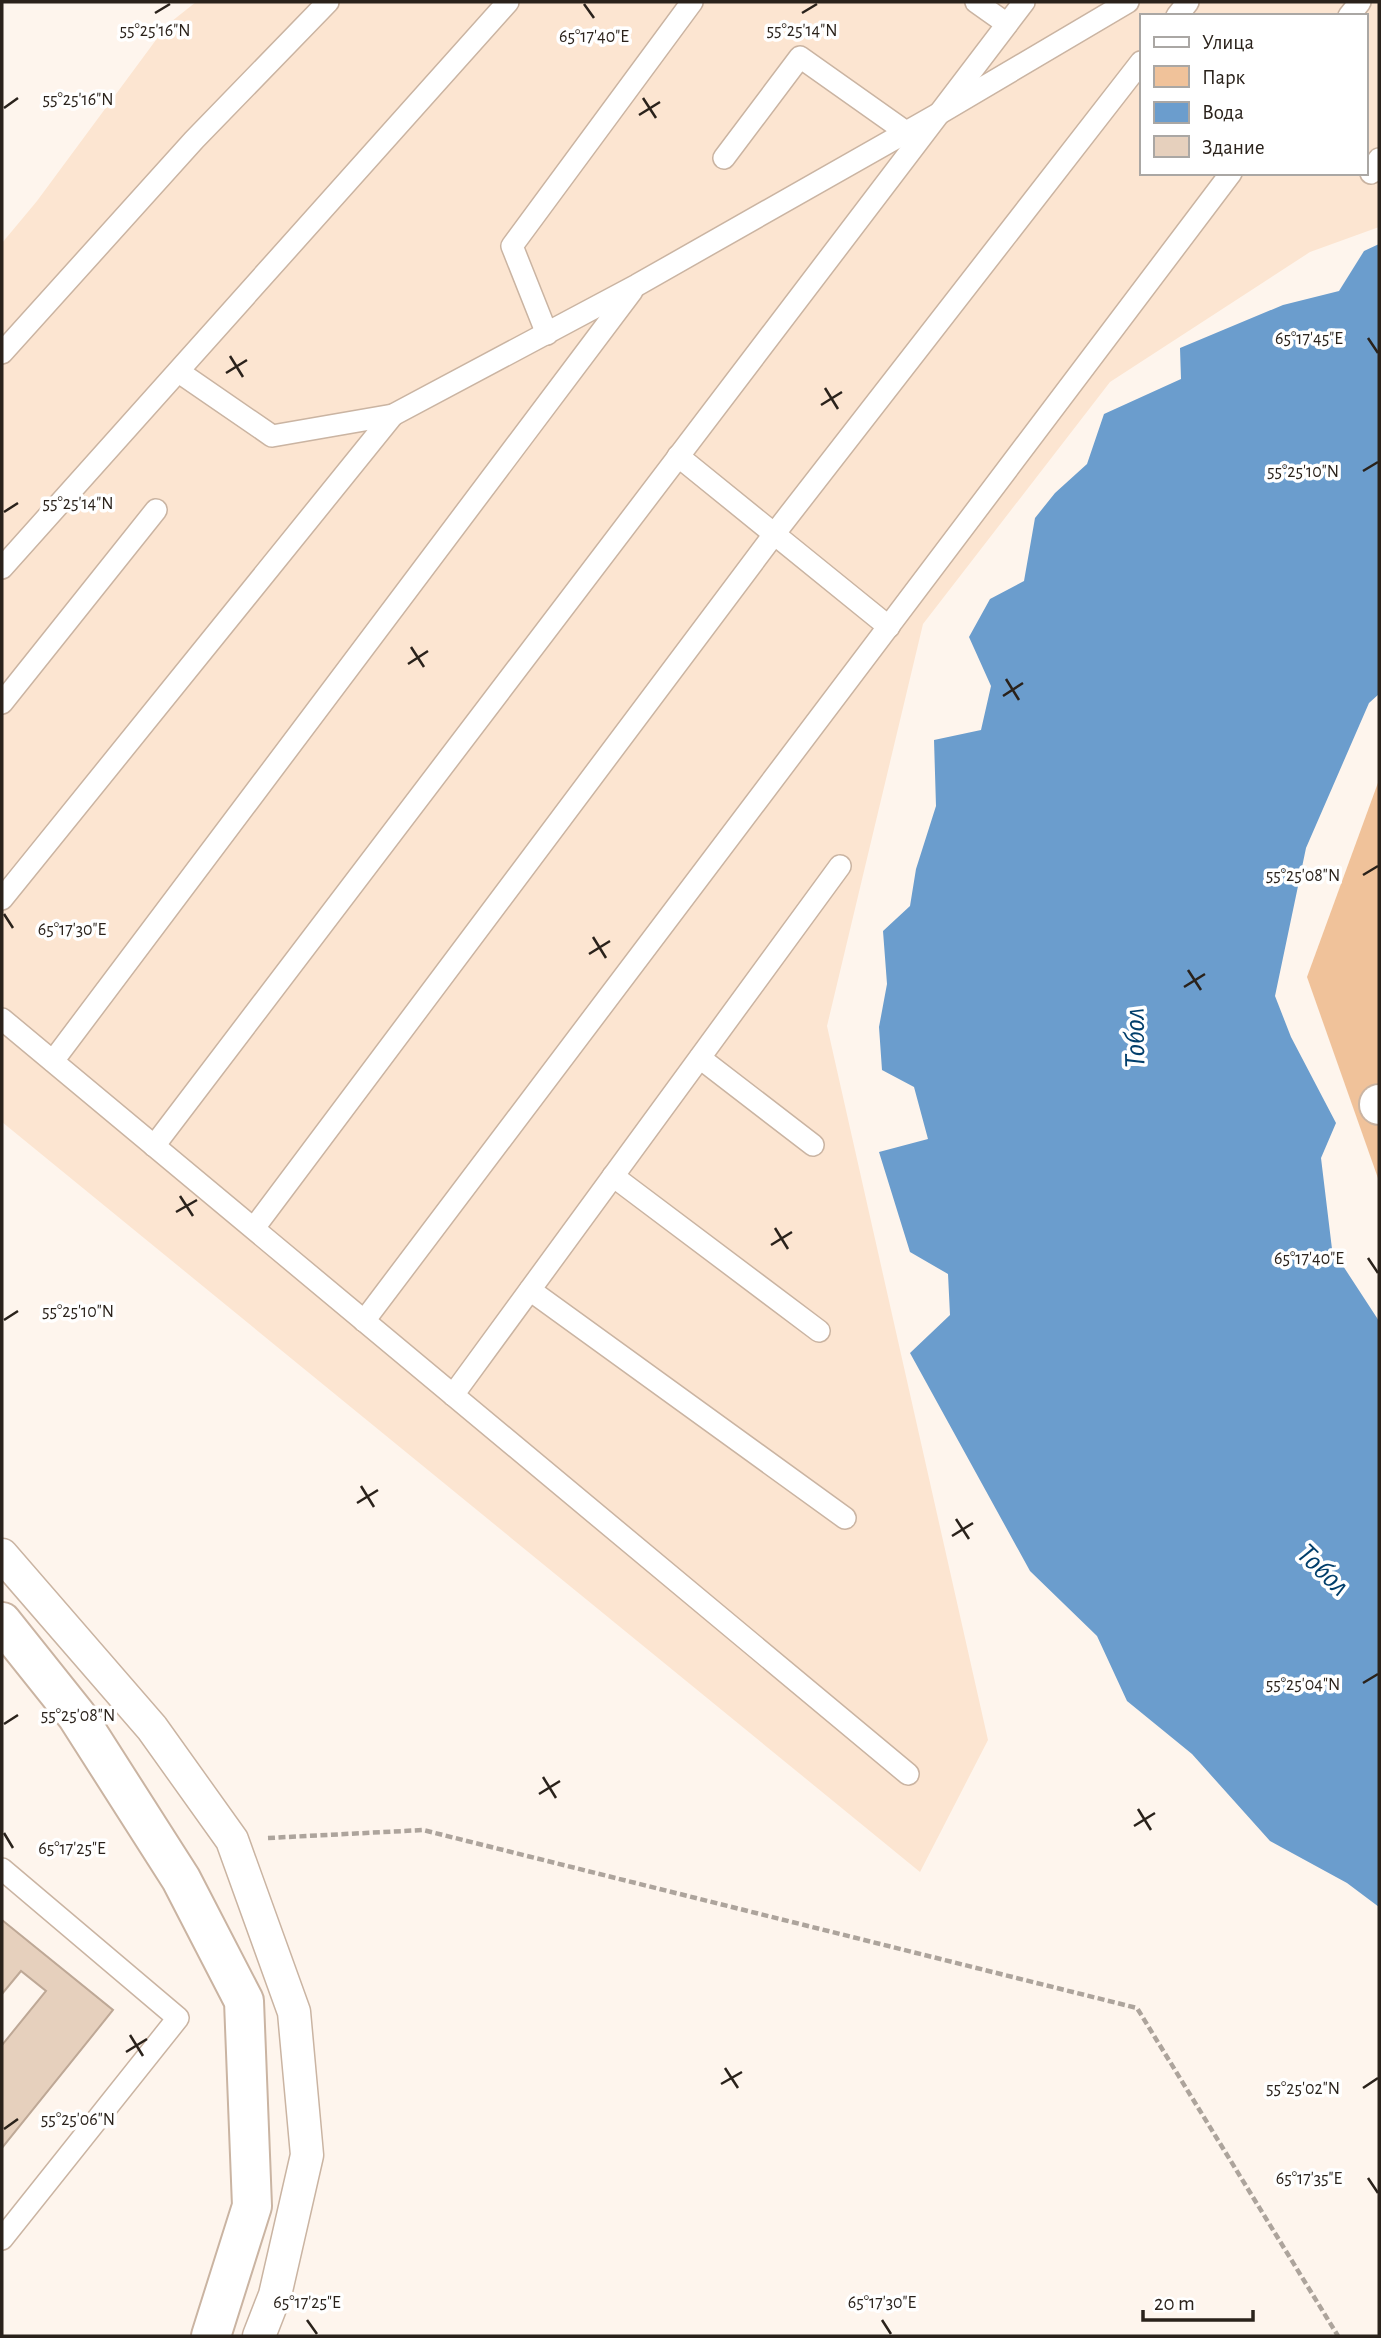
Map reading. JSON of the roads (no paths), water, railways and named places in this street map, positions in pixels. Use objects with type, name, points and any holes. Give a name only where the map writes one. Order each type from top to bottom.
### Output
[{"type":"street","points":[[2,1555],[152,1728],[232,1840],[294,2012],[307,2155],[275,2295],[259,2336]]},
{"type":"street","points":[[2,1622],[77,1716],[181,1879],[244,2001],[252,2206],[211,2336]]},
{"type":"lane","points":[[2,353],[194,140],[328,2]]},
{"type":"lane","points":[[2,568],[508,2]]},
{"type":"lane","points":[[547,334],[512,246],[692,2]]},
{"type":"lane","points":[[976,2],[1007,24]]},
{"type":"lane","points":[[154,1146],[1024,2]]},
{"type":"lane","points":[[179,372],[272,436],[393,415],[637,285],[940,113],[1128,2]]},
{"type":"lane","points":[[724,158],[800,57],[906,132]]},
{"type":"lane","points":[[254,1228],[775,533],[1140,63]]},
{"type":"lane","points":[[364,1321],[1229,175]]},
{"type":"lane","points":[[53,1061],[637,285]]},
{"type":"lane","points":[[2,899],[393,415]]},
{"type":"lane","points":[[678,456],[890,627]]},
{"type":"lane","points":[[2,703],[156,510]]},
{"type":"lane","points":[[453,1395],[840,866]]},
{"type":"lane","points":[[2,1019],[908,1774]]},
{"type":"lane","points":[[700,1058],[813,1144]]},
{"type":"lane","points":[[613,1176],[819,1331]]},
{"type":"lane","points":[[530,1290],[845,1518]]},
{"type":"lane","points":[[2,1869],[178,2018],[2,2239]]},
{"type":"water","name":"Тобол","points":[[1379,244],[1379,694],[1369,703],[1306,848],[1275,996],[1291,1037],[1336,1123],[1321,1158],[1332,1249],[1379,1321],[1379,1907],[1347,1883],[1270,1841],[1192,1754],[1127,1701],[1097,1636],[1030,1571],[910,1353],[950,1315],[948,1274],[910,1252],[879,1152],[928,1139],[914,1087],[882,1070],[879,1027],[887,984],[883,931],[910,906],[916,869],[936,806],[934,740],[981,730],[991,686],[969,637],[990,599],[1024,581],[1035,518],[1055,493],[1087,464],[1104,414],[1181,379],[1180,348],[1283,305],[1339,291],[1364,251]]}]
